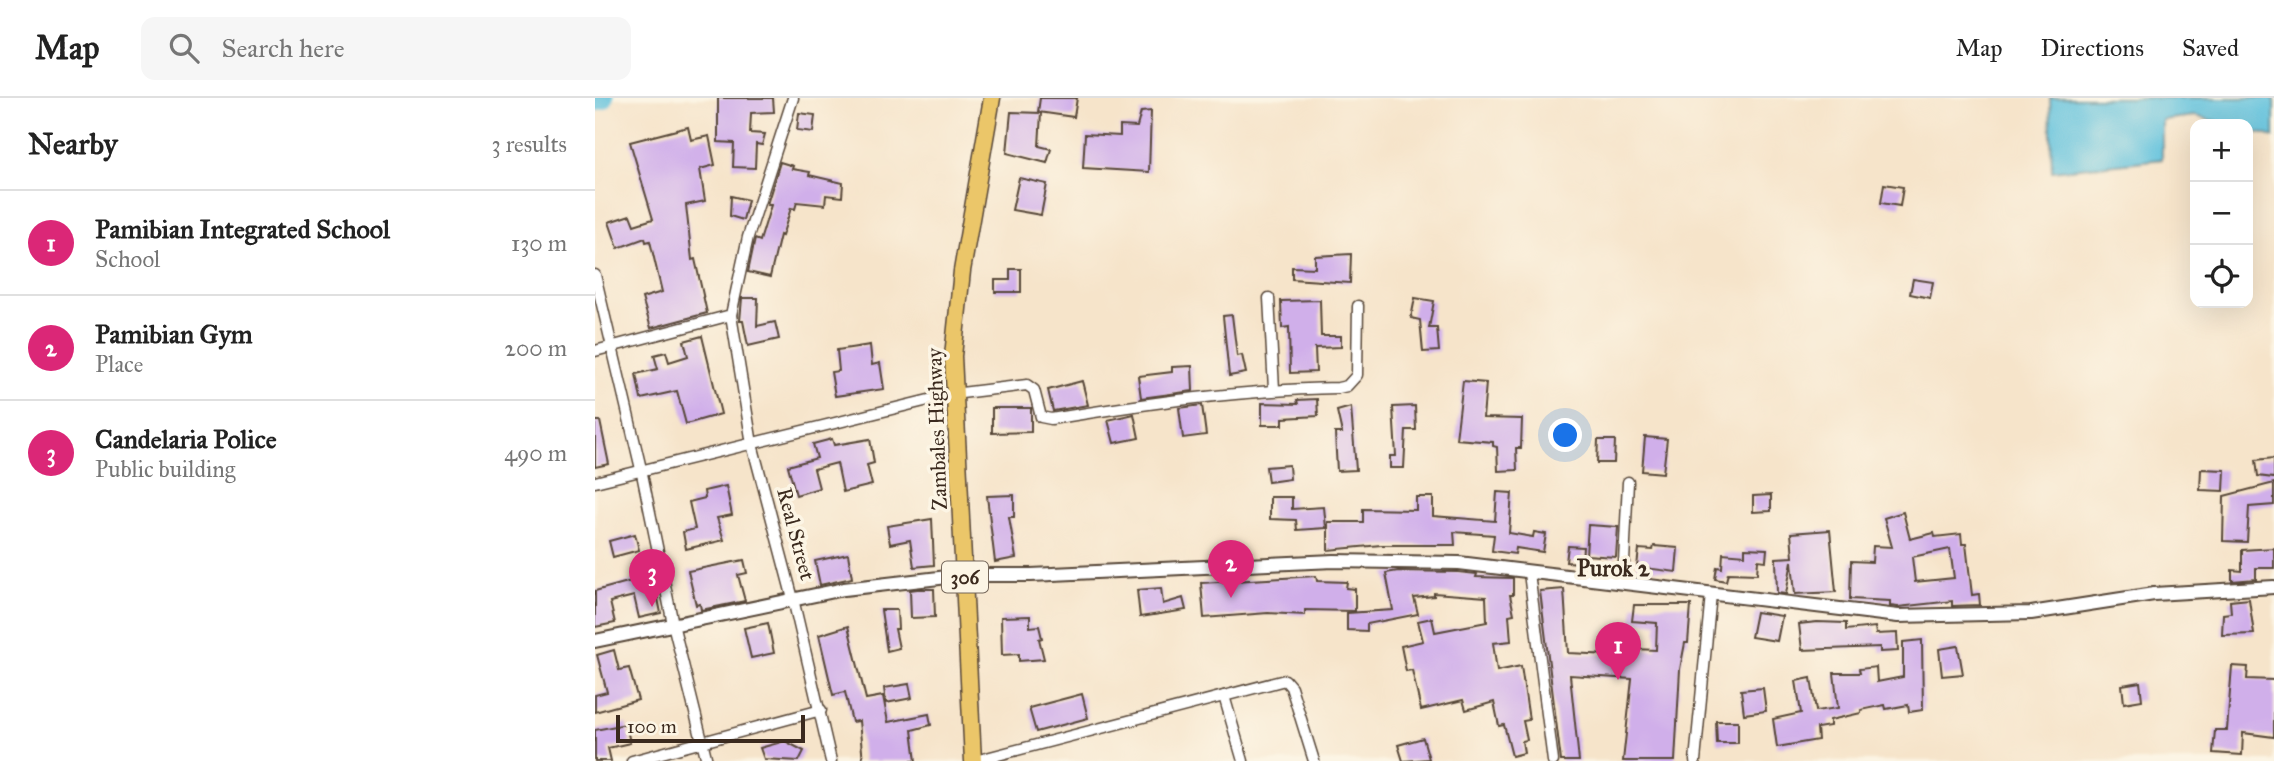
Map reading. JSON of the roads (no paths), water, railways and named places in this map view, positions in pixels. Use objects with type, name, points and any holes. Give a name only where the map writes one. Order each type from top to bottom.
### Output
[{"type":"main road","name":"Zambales Highway","points":[[974,761],[953,356],[962,271],[992,98]]},
{"type":"street","points":[[595,351],[730,314],[748,237],[793,98]]},
{"type":"street","points":[[595,275],[641,469],[673,624],[707,761]]},
{"type":"street","points":[[1269,298],[1274,389]]},
{"type":"street","points":[[595,482],[953,394],[1027,385],[1034,390],[1041,417],[1051,419],[1158,400],[1274,389],[1338,388],[1354,381],[1358,365],[1358,306]]},
{"type":"street","name":"Real Street","points":[[730,314],[752,444],[821,710],[831,761]]},
{"type":"street","points":[[1623,582],[1628,482]]},
{"type":"street","points":[[595,641],[855,587],[965,575],[1031,575],[1407,560],[1459,563],[1898,616],[2031,613],[2154,594],[2274,587]]},
{"type":"street","points":[[1529,573],[1553,761]]},
{"type":"street","points":[[1695,761],[1711,594]]},
{"type":"street","points":[[974,761],[1285,680],[1291,687],[1314,761]]},
{"type":"street","points":[[1224,696],[1243,761]]},
{"type":"street","points":[[632,761],[821,710]]},
{"type":"water","points":[[2050,98],[2274,98],[2274,137],[2253,131],[2253,119],[2207,119],[2195,116],[2162,120],[2162,159],[2052,171]]},
{"type":"waterway","points":[[595,100],[602,98]]},
{"type":"place","name":"Pamibian Gym","points":[[1231,598]]},
{"type":"place","name":"Candelaria Police","points":[[652,607]]},
{"type":"place","name":"Pamibian Integrated School","points":[[1618,680]]},
{"type":"district","name":"Purok 2","points":[[1613,568]]}]
